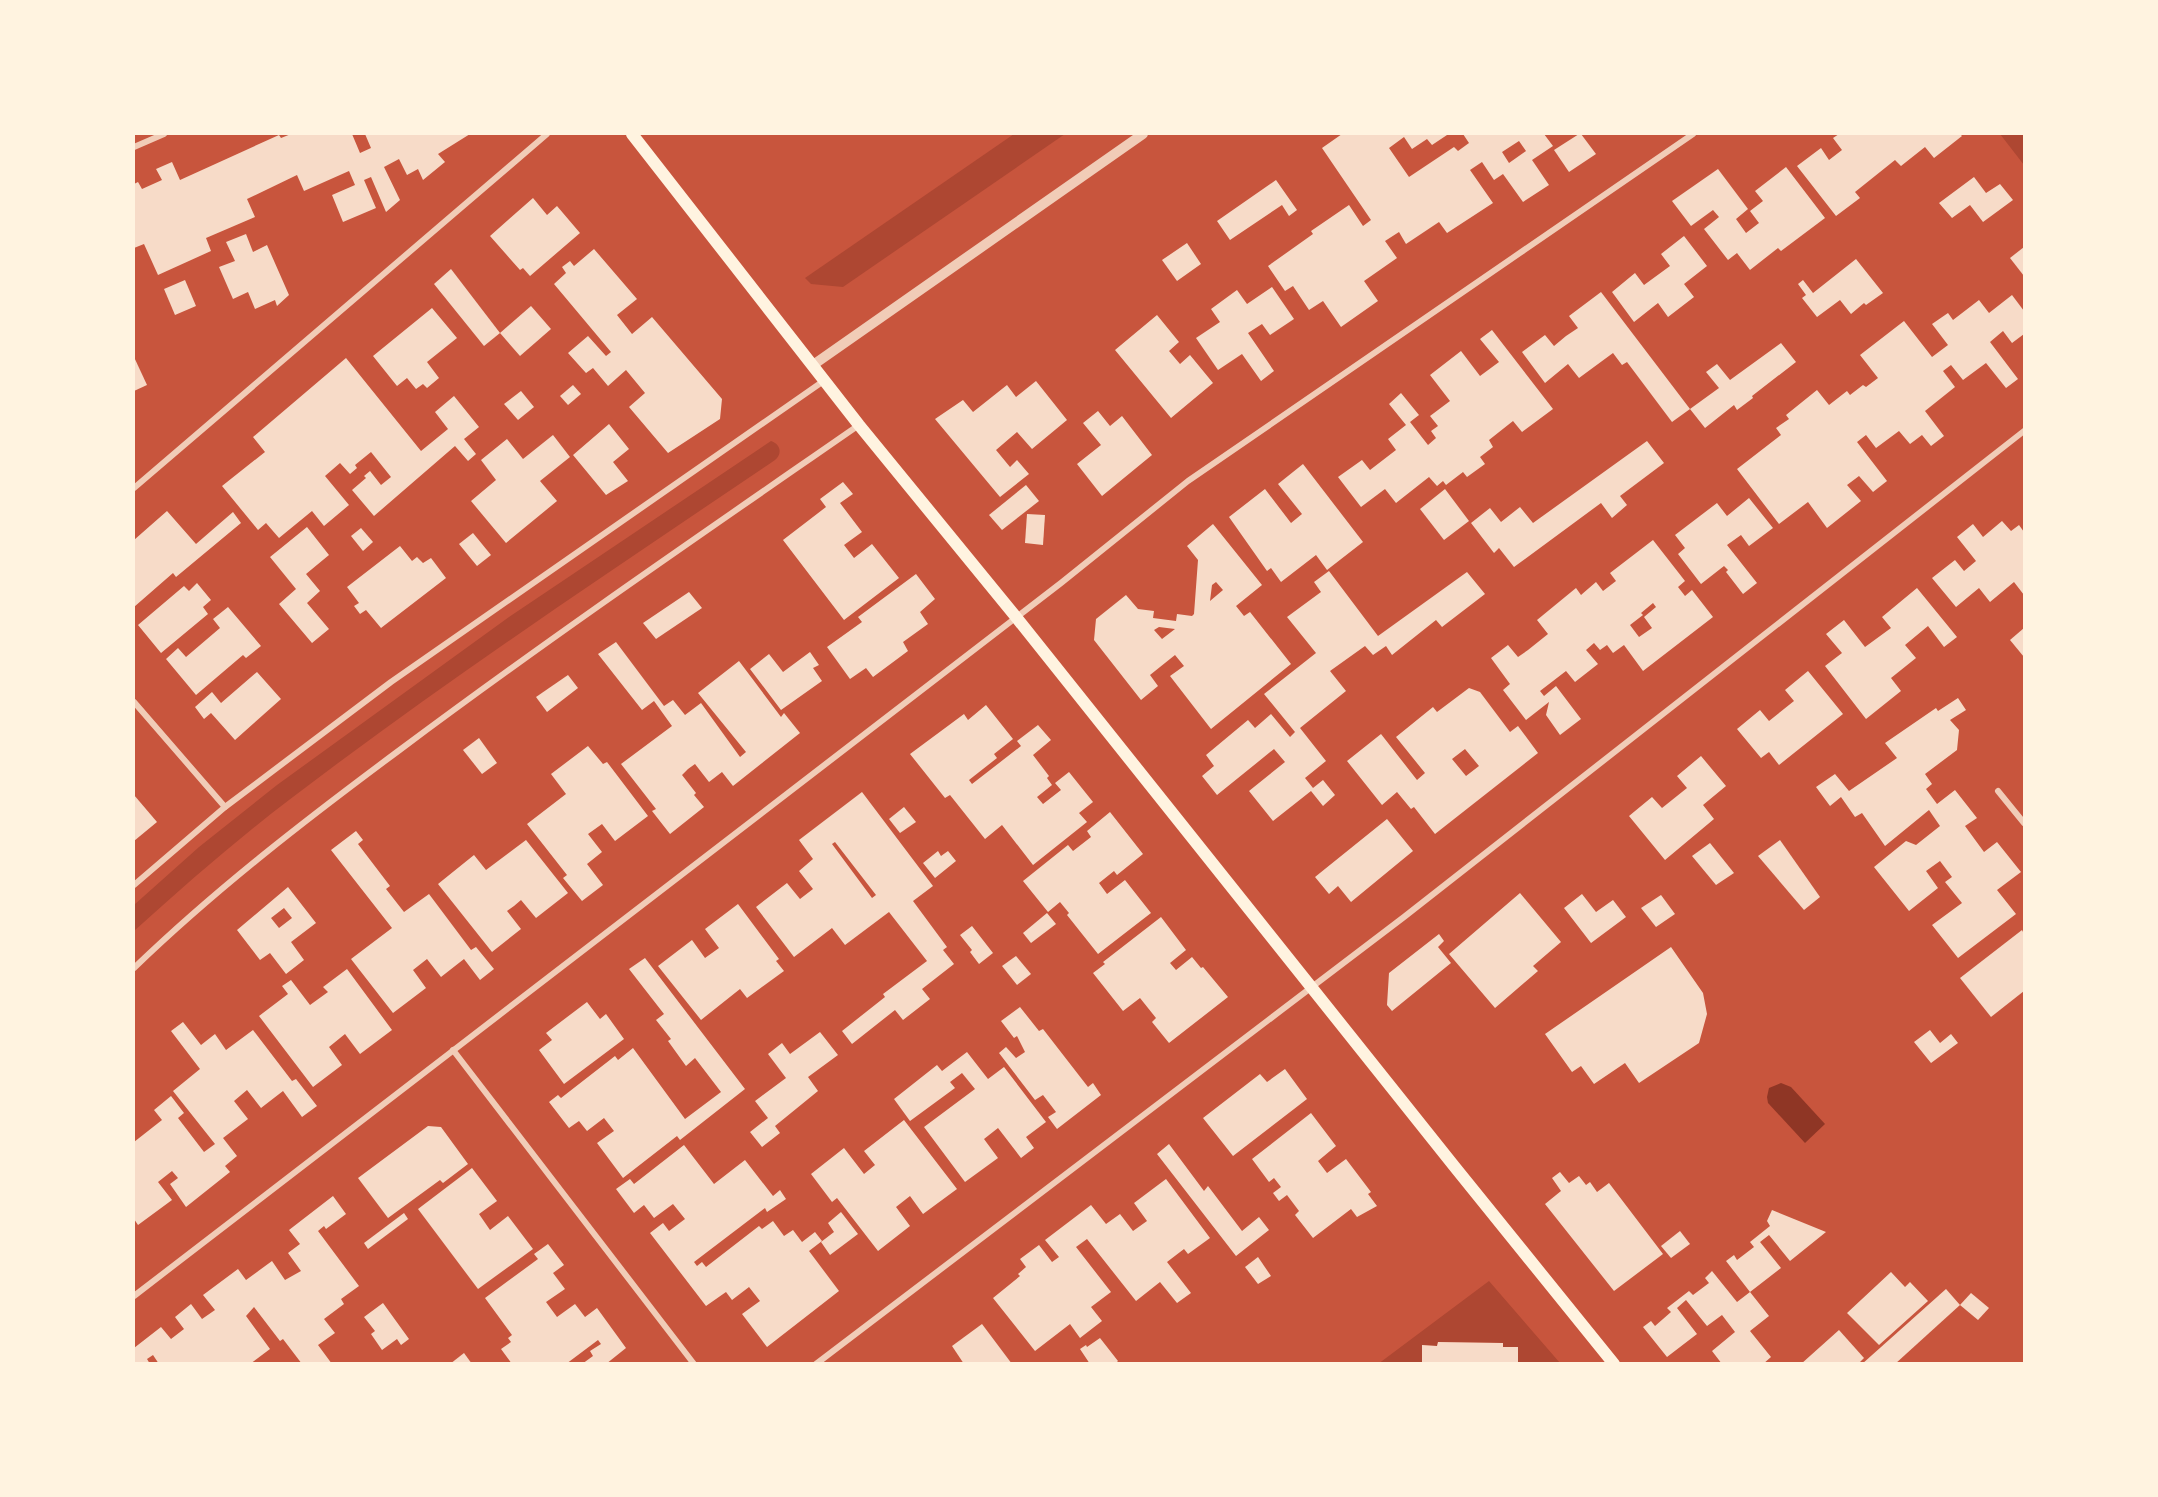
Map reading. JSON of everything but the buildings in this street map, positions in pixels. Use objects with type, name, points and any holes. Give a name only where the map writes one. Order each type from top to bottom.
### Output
[{"type":"main road","points":[[632,134],[859,425],[1016,617],[1614,1364]]},
{"type":"street","points":[[134,147],[164,134]]},
{"type":"street","points":[[134,488],[547,134]]},
{"type":"street","points":[[813,365],[1143,134]]},
{"type":"street","points":[[134,1296],[1016,617],[1188,481],[1693,134]]},
{"type":"street","points":[[134,885],[225,807],[391,682],[825,380]]},
{"type":"street","points":[[134,968],[257,858],[311,815],[486,685],[859,425]]},
{"type":"street","points":[[816,1364],[1313,987],[2025,431]]},
{"type":"street","points":[[134,702],[225,807]]},
{"type":"street","points":[[1998,791],[2025,824]]},
{"type":"street","points":[[453,1050],[694,1364]]},
{"type":"shaded area","points":[[1014,134],[1065,134],[843,287],[811,284],[805,278]]},
{"type":"shaded area","points":[[2000,134],[2024,134],[2024,165]]},
{"type":"shaded area","points":[[771,441],[777,444],[779,449],[775,460],[529,627],[348,755],[249,831],[134,931],[134,905],[199,847],[277,785],[509,617]]},
{"type":"shaded area","points":[[1781,1083],[1791,1087],[1825,1124],[1805,1143],[1768,1103],[1769,1088]]},
{"type":"shaded area","points":[[1489,1281],[1560,1363],[1518,1363],[1518,1347],[1503,1347],[1502,1343],[1438,1342],[1437,1346],[1423,1345],[1422,1363],[1378,1364]]}]
